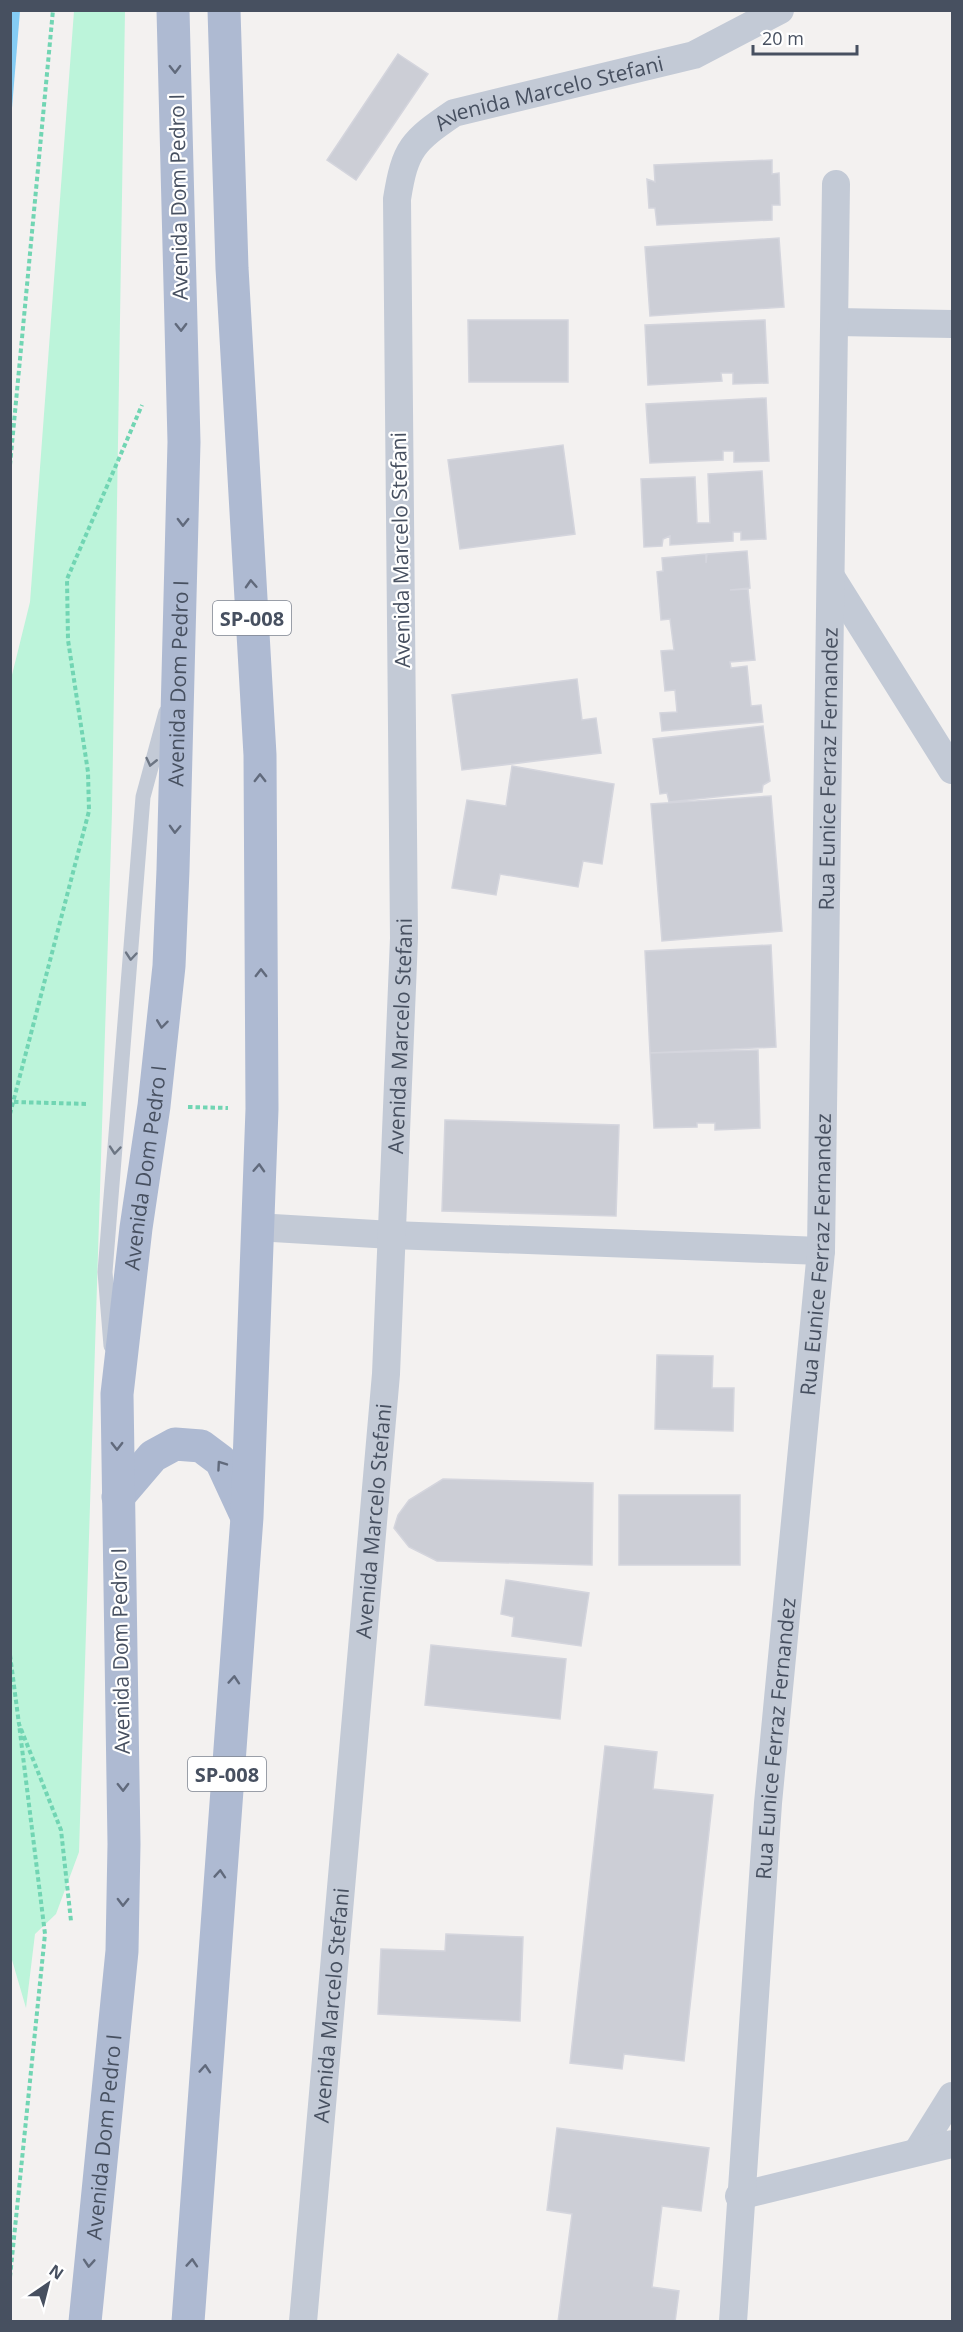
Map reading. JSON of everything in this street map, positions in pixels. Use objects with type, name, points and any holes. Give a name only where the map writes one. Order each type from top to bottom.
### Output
[{"type":"main road","name":"Avenida Dom Pedro I","points":[[85,2322],[122,1951],[124,1844],[117,1394],[169,966],[180,666],[184,442],[173,10]]},
{"type":"main road","name":"SP-008","points":[[188,2322],[247,1517],[262,1109],[260,755],[232,268],[224,10]]},
{"type":"main road","points":[[118,1497],[153,1456],[175,1444],[201,1446],[221,1461],[247,1517]]},
{"type":"street","name":"Avenida Marcelo Stefani","points":[[303,2322],[386,1374],[404,938],[397,210],[403,163],[423,134],[454,113],[694,55],[780,10]]},
{"type":"street","name":"Rua Eunice Ferraz Fernandez","points":[[733,2322],[739,2196],[768,1803],[821,1251],[836,322],[836,184]]},
{"type":"street","points":[[836,322],[952,324]]},
{"type":"street","points":[[831,577],[952,770]]},
{"type":"street","points":[[256,1227],[392,1235],[821,1251]]},
{"type":"street","points":[[917,2152],[952,2096]]},
{"type":"street","points":[[739,2196],[952,2144]]},
{"type":"path","points":[[10,465],[53,10]]},
{"type":"path","points":[[10,1114],[89,811],[88,772],[68,640],[67,579],[142,405]]},
{"type":"path","points":[[14,1102],[89,1104]]},
{"type":"path","points":[[187,1107],[232,1108]]},
{"type":"path","points":[[10,1655],[45,1935],[10,2277]]},
{"type":"path","points":[[19,1724],[61,1830],[71,1921]]},
{"type":"green space","points":[[74,11],[125,11],[112,812],[79,1852],[56,1914],[35,1934],[26,2008],[10,1953],[10,683],[30,602]]},
{"type":"water","points":[[10,11],[20,11],[11,120]]},
{"type":"building","points":[[398,54],[428,74],[356,180],[327,160]]},
{"type":"building","points":[[772,160],[772,174],[779,173],[780,205],[772,205],[772,220],[657,225],[655,208],[649,208],[647,179],[655,182],[654,165]]},
{"type":"building","points":[[779,238],[784,307],[650,316],[645,247]]},
{"type":"building","points":[[468,320],[568,320],[568,382],[469,382]]},
{"type":"building","points":[[765,320],[768,383],[733,384],[733,373],[721,373],[722,381],[648,385],[645,325]]},
{"type":"building","points":[[766,398],[769,461],[734,462],[734,451],[723,451],[723,460],[650,463],[646,404]]},
{"type":"building","points":[[563,445],[575,534],[460,549],[448,460]]},
{"type":"building","points":[[762,471],[766,539],[741,540],[741,532],[733,532],[733,541],[670,545],[670,536],[663,539],[662,546],[644,547],[641,479],[695,477],[697,523],[710,523],[708,474]]},
{"type":"building","points":[[747,551],[750,588],[730,590],[748,589],[755,660],[730,662],[731,668],[747,666],[751,706],[761,705],[763,722],[662,731],[660,713],[677,712],[675,690],[665,691],[661,651],[674,650],[670,619],[661,620],[657,572],[663,571],[662,558],[706,554],[706,563],[707,554]]},
{"type":"building","points":[[577,679],[582,720],[596,718],[601,753],[462,770],[452,695]]},
{"type":"building","points":[[763,726],[770,781],[763,785],[762,792],[669,802],[667,793],[660,794],[653,739]]},
{"type":"building","points":[[512,766],[614,784],[602,864],[583,861],[578,887],[500,874],[496,895],[452,888],[467,800],[506,806]]},
{"type":"building","points":[[771,796],[782,931],[662,941],[651,804]]},
{"type":"building","points":[[771,945],[776,1047],[650,1053],[645,951]]},
{"type":"building","points":[[758,1050],[760,1128],[715,1130],[715,1123],[697,1123],[697,1127],[654,1128],[650,1053]]},
{"type":"building","points":[[445,1120],[619,1125],[616,1216],[442,1211]]},
{"type":"building","points":[[657,1355],[713,1356],[712,1388],[734,1388],[733,1431],[655,1429]]},
{"type":"building","points":[[443,1479],[593,1483],[592,1565],[437,1561],[409,1547],[394,1528],[398,1515],[409,1500]]},
{"type":"building","points":[[619,1495],[740,1495],[740,1565],[619,1565]]},
{"type":"building","points":[[506,1580],[589,1593],[581,1646],[512,1636],[514,1617],[501,1614]]},
{"type":"building","points":[[431,1645],[566,1659],[560,1719],[425,1705]]},
{"type":"building","points":[[605,1746],[657,1752],[653,1789],[713,1795],[684,2061],[624,2054],[622,2069],[570,2063]]},
{"type":"building","points":[[446,1934],[523,1937],[520,2021],[378,2014],[381,1949],[445,1951]]},
{"type":"building","points":[[557,2128],[709,2148],[701,2211],[662,2206],[652,2287],[679,2291],[675,2322],[558,2322],[572,2214],[547,2210]]}]
